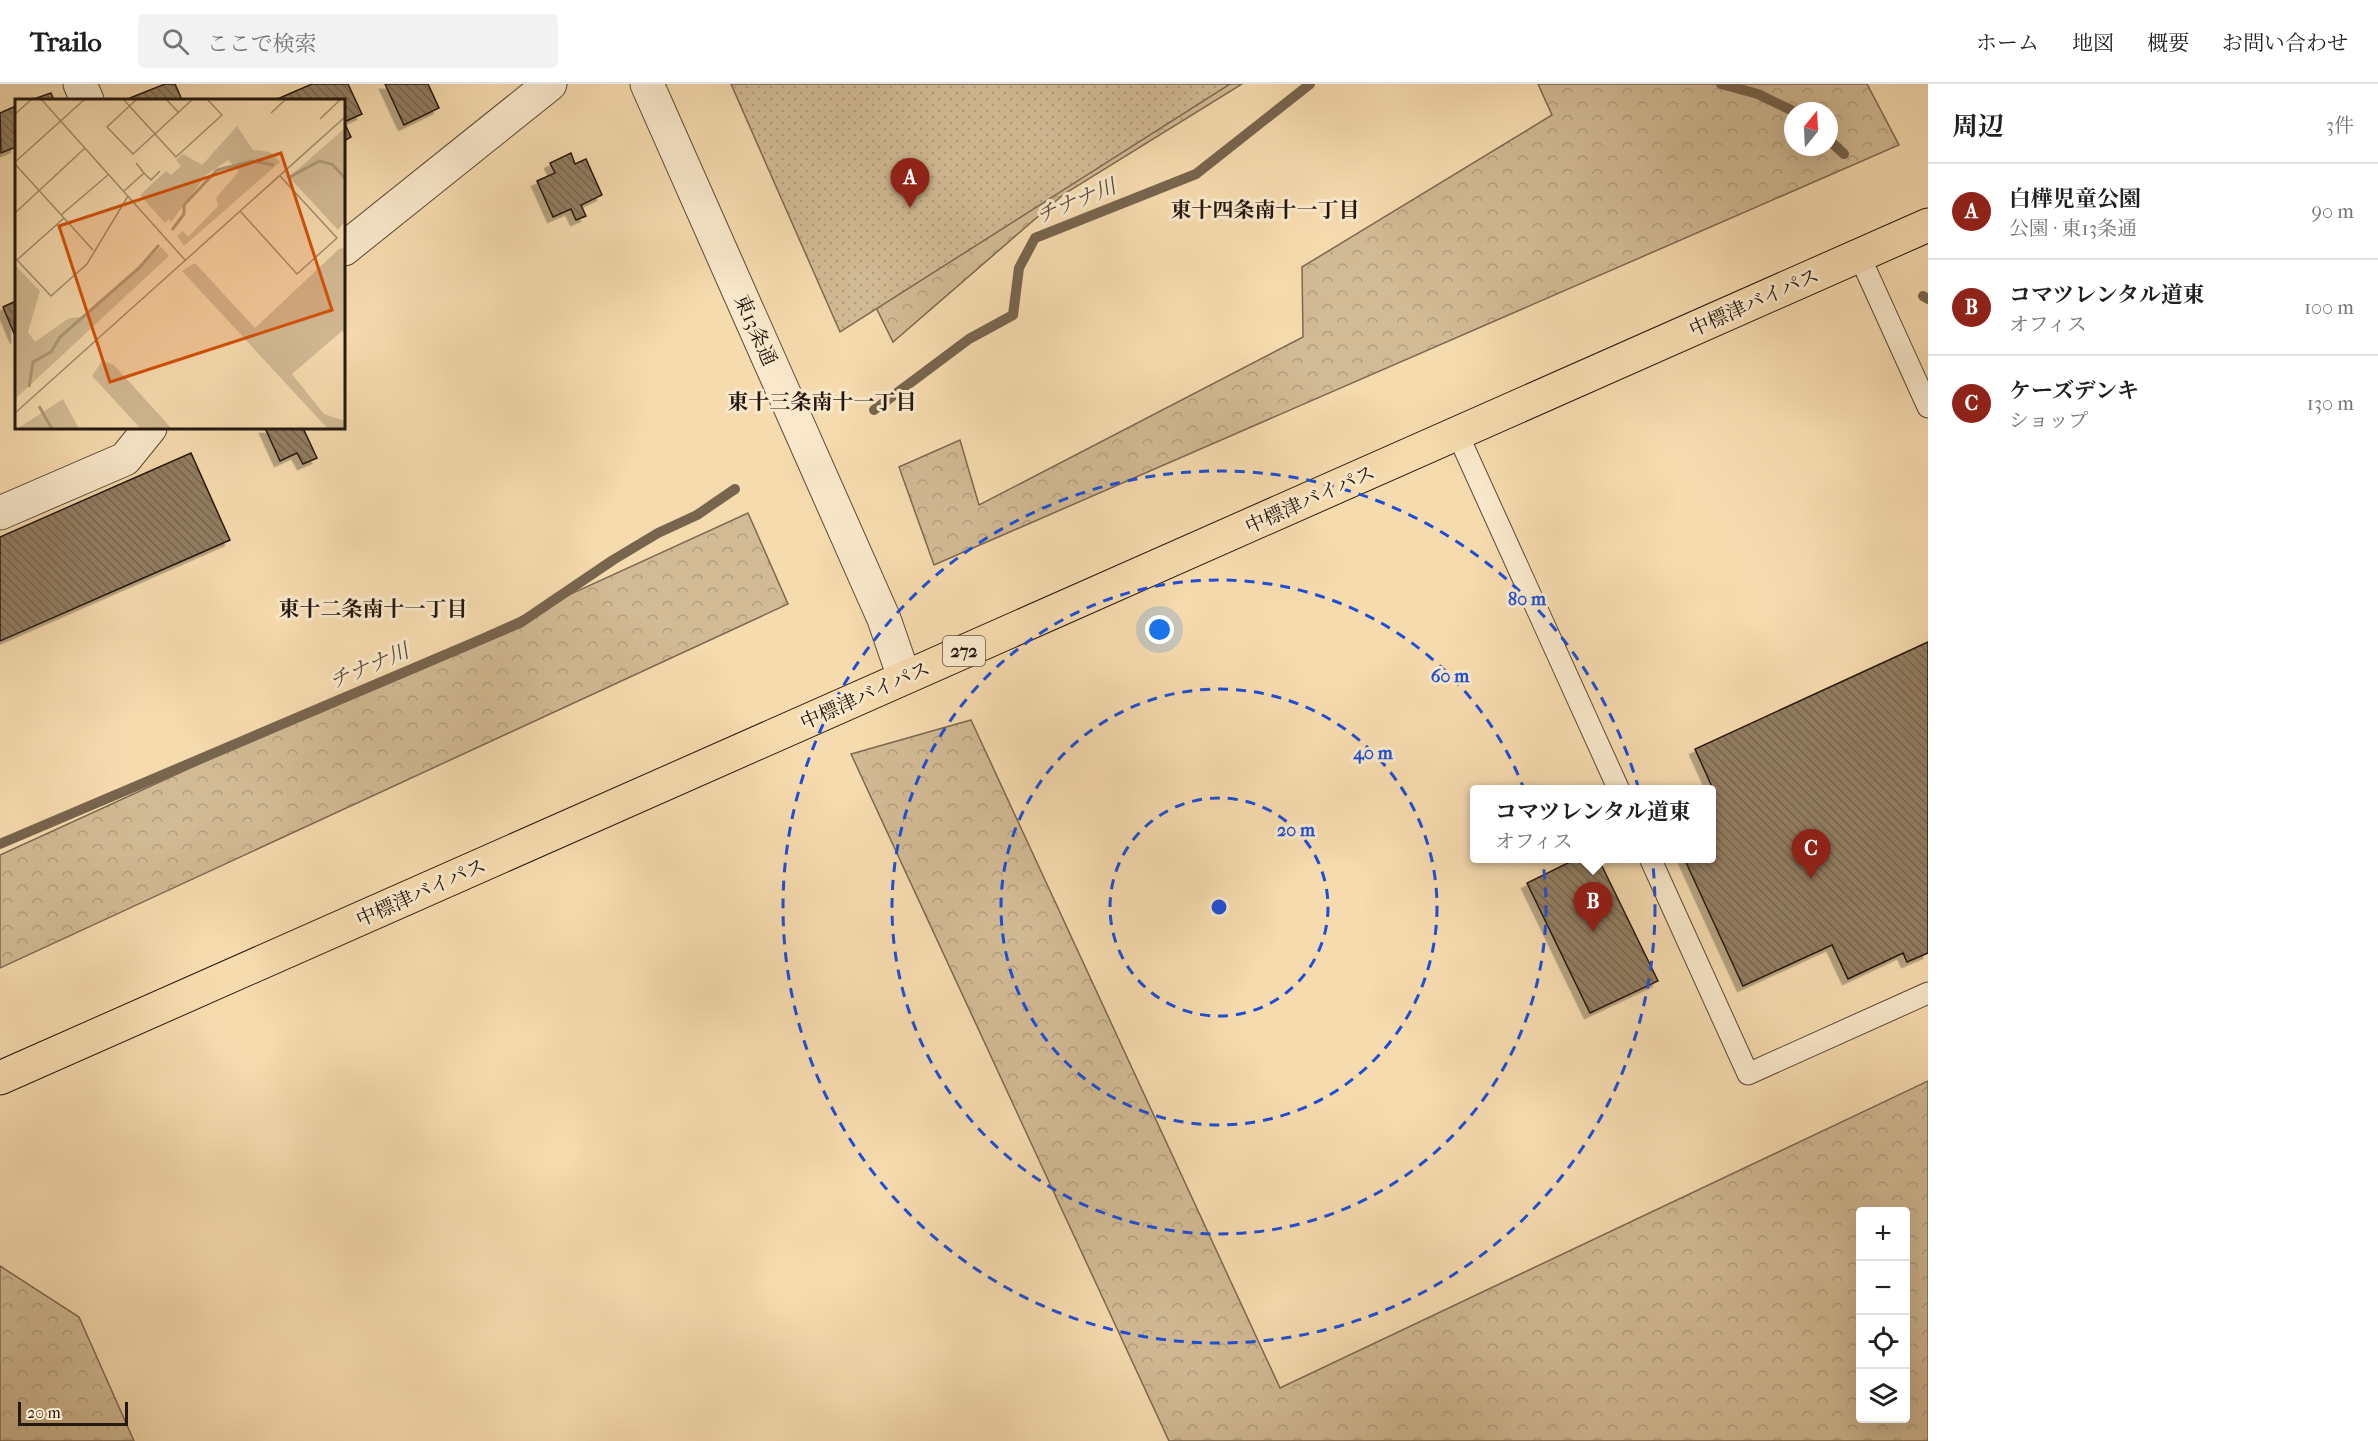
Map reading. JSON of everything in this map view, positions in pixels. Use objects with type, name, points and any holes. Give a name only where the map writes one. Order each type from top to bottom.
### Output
[{"type":"highway","name":"中標津バイパス","points":[[0,1078],[904,677],[1458,435],[1928,225]]},
{"type":"street","points":[[80,84],[87,99]]},
{"type":"street","points":[[345,248],[550,84]]},
{"type":"street","name":"東13条通","points":[[647,84],[884,619],[904,677]]},
{"type":"street","points":[[0,513],[125,459],[149,429]]},
{"type":"lane","points":[[1859,255],[1928,407]]},
{"type":"lane","points":[[1458,435],[1617,785]]},
{"type":"lane","points":[[1652,863],[1748,1074],[1928,993]]},
{"type":"green space","points":[[731,84],[1230,84],[840,332]]},
{"type":"green space","points":[[1091,84],[1242,84],[1064,194],[893,342],[839,232]]},
{"type":"green space","points":[[1538,84],[1867,84],[1899,145],[934,565],[899,467],[960,440],[979,505],[1303,337],[1302,267],[1552,115]]},
{"type":"green space","points":[[748,513],[788,604],[0,968],[0,855]]},
{"type":"green space","points":[[971,720],[1280,1388],[1928,1081],[1928,1441],[1169,1441],[851,754]]},
{"type":"green space","points":[[0,1266],[79,1317],[134,1441],[0,1441]]},
{"type":"building","points":[[165,84],[175,84],[182,99],[130,99]]},
{"type":"building","points":[[312,84],[348,84],[362,114],[345,122],[345,99],[277,99]]},
{"type":"building","points":[[385,84],[428,84],[439,108],[404,125]]},
{"type":"building","points":[[51,93],[54,99],[34,99]]},
{"type":"building","points":[[15,106],[15,147],[1,153],[0,113]]},
{"type":"building","points":[[345,124],[351,137],[345,140]]},
{"type":"building","points":[[571,153],[575,164],[586,159],[602,195],[581,205],[586,216],[576,220],[571,209],[553,217],[537,181],[555,173],[550,163]]},
{"type":"building","points":[[15,301],[15,336],[3,307]]},
{"type":"building","points":[[265,429],[303,429],[317,458],[303,464],[297,453],[280,461]]},
{"type":"building","points":[[191,453],[230,540],[0,641],[0,537]]},
{"type":"building","points":[[1928,642],[1928,953],[1907,962],[1903,953],[1848,979],[1832,945],[1743,986],[1686,863],[1716,863],[1716,785],[1711,785],[1695,749]]},
{"type":"building","points":[[1568,863],[1600,863],[1658,981],[1590,1013],[1527,883]]},
{"type":"waterway","name":"チナナ川","points":[[874,410],[969,339],[1013,315],[1019,268],[1035,238],[1196,174],[1310,84]]},
{"type":"waterway","name":"チナナ川","points":[[1721,84],[1758,94],[1784,107]]},
{"type":"waterway","name":"チナナ川","points":[[1838,148],[1844,154]]},
{"type":"waterway","name":"チナナ川","points":[[1923,296],[1928,299]]},
{"type":"waterway","name":"チナナ川","points":[[0,844],[520,623],[613,560],[658,533],[697,515],[735,489]]},
{"type":"place","name":"白樺児童公園","points":[[910,208]]},
{"type":"place","name":"ケーズデンキ","points":[[1811,879]]},
{"type":"place","name":"コマツレンタル道東","points":[[1593,932]]},
{"type":"district","name":"東十四条南十一丁目","points":[[1265,210]]},
{"type":"district","name":"東十三条南十一丁目","points":[[822,402]]},
{"type":"district","name":"東十二条南十一丁目","points":[[373,609]]}]
